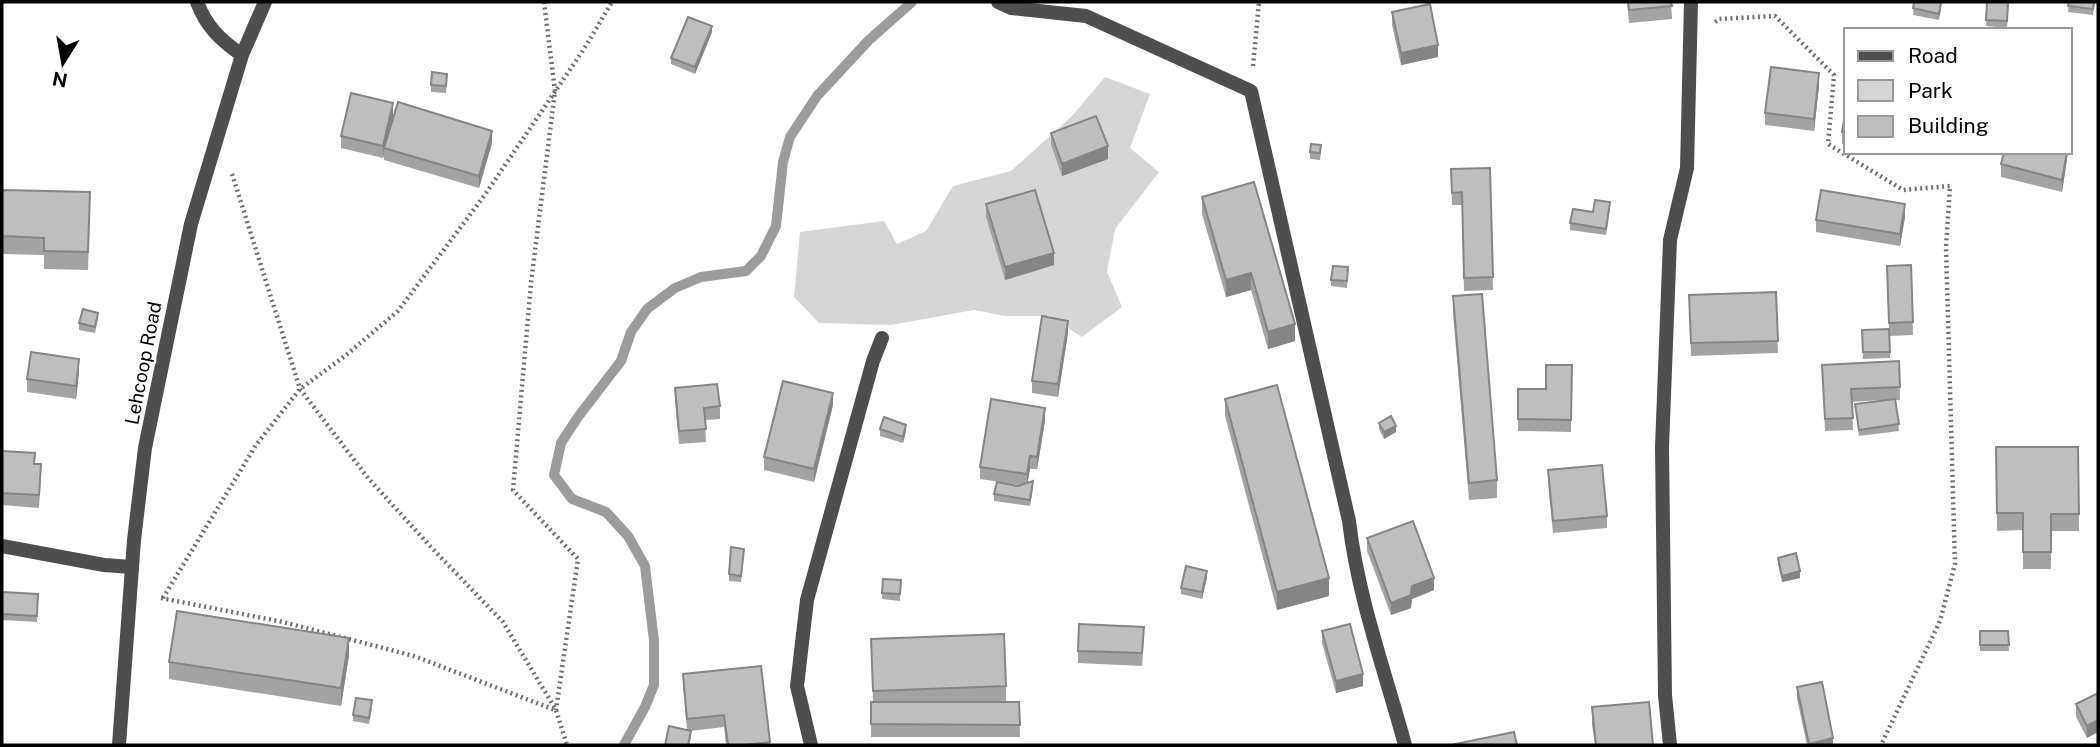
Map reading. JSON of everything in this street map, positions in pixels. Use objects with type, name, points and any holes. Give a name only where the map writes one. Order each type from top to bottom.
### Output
[{"type":"street","points":[[197,2],[205,21],[223,43],[242,55]]},
{"type":"street","name":"Lehcoop Road","points":[[119,745],[132,568],[145,448],[191,224],[242,55],[265,2]]},
{"type":"street","points":[[998,2],[1010,8],[1086,16],[1251,91],[1349,521],[1352,553],[1405,745]]},
{"type":"street","points":[[1670,745],[1665,695],[1662,447],[1671,240],[1687,168],[1691,2]]},
{"type":"street","points":[[811,745],[797,686],[807,600],[828,518],[882,338]]},
{"type":"street","points":[[2,546],[132,568]]},
{"type":"path","points":[[544,2],[555,91],[531,283],[513,490],[578,559],[556,710]]},
{"type":"path","points":[[163,598],[256,445],[300,389],[345,356],[398,311],[484,196],[612,2]]},
{"type":"path","points":[[1251,91],[1259,2]]},
{"type":"path","points":[[1690,43],[1719,19],[1775,16],[1834,75],[1828,144],[1844,154]]},
{"type":"path","points":[[219,132],[300,389],[369,478],[503,622],[556,710],[567,745]]},
{"type":"path","points":[[1844,154],[1903,190],[1950,187],[1946,247],[1955,564],[1940,621],[1881,745]]},
{"type":"path","points":[[130,597],[163,598],[283,622],[414,656],[556,710]]},
{"type":"green space","points":[[1105,77],[1150,94],[1130,148],[1159,172],[1115,229],[1107,272],[1122,307],[1082,337],[1050,316],[1005,316],[974,310],[891,325],[819,323],[794,297],[800,232],[884,221],[897,244],[926,231],[953,186],[1011,171],[1072,116]]},
{"type":"building","points":[[1628,2],[1671,2],[1672,6],[1629,10]]},
{"type":"building","points":[[1914,2],[1941,2],[1939,14],[1913,8]]},
{"type":"building","points":[[1987,2],[2008,2],[2007,21],[1986,20]]},
{"type":"building","points":[[2069,2],[2094,2],[2093,9],[2068,6]]},
{"type":"building","points":[[1430,4],[1438,45],[1401,53],[1392,12]]},
{"type":"building","points":[[688,17],[712,26],[695,67],[671,58]]},
{"type":"building","points":[[1771,67],[1819,73],[1814,119],[1765,113]]},
{"type":"building","points":[[432,72],[447,74],[446,86],[431,85]]},
{"type":"building","points":[[351,93],[393,103],[383,146],[341,136]]},
{"type":"building","points":[[398,102],[492,131],[479,176],[384,148]]},
{"type":"building","points":[[1096,116],[1108,146],[1062,164],[1051,133]]},
{"type":"building","points":[[1311,144],[1321,145],[1320,153],[1310,152]]},
{"type":"building","points":[[2004,154],[2067,154],[2062,180],[2001,164]]},
{"type":"building","points":[[1490,168],[1493,277],[1464,278],[1462,192],[1452,193],[1451,169]]},
{"type":"building","points":[[1254,182],[1295,324],[1268,332],[1251,273],[1226,280],[1202,197]]},
{"type":"building","points":[[2,190],[90,192],[88,252],[44,251],[44,238],[2,236]]},
{"type":"building","points":[[1035,190],[1054,253],[1005,267],[986,204]]},
{"type":"building","points":[[1821,190],[1905,204],[1900,234],[1816,220]]},
{"type":"building","points":[[1595,200],[1610,202],[1606,229],[1570,223],[1573,209],[1593,212]]},
{"type":"building","points":[[1911,265],[1913,322],[1889,323],[1887,266]]},
{"type":"building","points":[[1333,266],[1348,267],[1347,281],[1331,280]]},
{"type":"building","points":[[1776,292],[1778,341],[1691,343],[1689,295]]},
{"type":"building","points":[[1482,294],[1497,480],[1469,483],[1453,296]]},
{"type":"building","points":[[83,309],[98,313],[95,327],[79,323]]},
{"type":"building","points":[[1042,316],[1068,321],[1058,384],[1032,381]]},
{"type":"building","points":[[1889,329],[1890,352],[1863,352],[1862,330]]},
{"type":"building","points":[[31,352],[79,359],[76,386],[27,379]]},
{"type":"building","points":[[1899,361],[1900,387],[1851,389],[1853,418],[1825,419],[1822,365]]},
{"type":"building","points":[[1546,365],[1572,365],[1571,420],[1518,419],[1518,389],[1546,389]]},
{"type":"building","points":[[783,381],[833,393],[814,469],[764,457]]},
{"type":"building","points":[[717,384],[720,406],[704,408],[706,429],[679,431],[675,388]]},
{"type":"building","points":[[1277,385],[1329,578],[1277,592],[1225,399]]},
{"type":"building","points":[[991,399],[1045,408],[1037,457],[1030,456],[1027,474],[980,467]]},
{"type":"building","points":[[1895,399],[1899,424],[1859,430],[1855,404]]},
{"type":"building","points":[[1391,416],[1396,426],[1384,432],[1379,423]]},
{"type":"building","points":[[884,417],[906,425],[903,437],[880,429]]},
{"type":"building","points":[[1996,447],[2078,447],[2079,514],[2051,514],[2051,552],[2023,552],[2023,513],[1997,513]]},
{"type":"building","points":[[2,451],[35,453],[34,464],[41,464],[39,495],[2,493]]},
{"type":"building","points":[[1602,465],[1607,516],[1553,521],[1548,470]]},
{"type":"building","points":[[1033,481],[1030,500],[994,494],[997,482],[1018,486]]},
{"type":"building","points":[[1413,521],[1434,578],[1412,586],[1411,595],[1391,603],[1367,538]]},
{"type":"building","points":[[731,547],[744,549],[741,576],[729,574]]},
{"type":"building","points":[[1796,553],[1800,571],[1782,576],[1778,558]]},
{"type":"building","points":[[1186,566],[1207,571],[1202,592],[1181,588]]},
{"type":"building","points":[[883,579],[901,580],[900,594],[882,593]]},
{"type":"building","points":[[2,592],[38,594],[37,616],[2,614]]},
{"type":"building","points":[[177,611],[349,638],[341,688],[169,662]]},
{"type":"building","points":[[1079,624],[1144,627],[1142,653],[1078,651]]},
{"type":"building","points":[[1350,624],[1363,674],[1336,681],[1322,631]]},
{"type":"building","points":[[1980,631],[2008,631],[2009,645],[1980,645]]},
{"type":"building","points":[[1004,634],[1006,686],[873,691],[871,639]]},
{"type":"building","points":[[761,666],[770,742],[728,745],[724,715],[687,719],[683,674]]},
{"type":"building","points":[[1822,682],[1833,738],[1809,744],[1797,687]]},
{"type":"building","points":[[2098,693],[2098,720],[2087,726],[2076,704]]},
{"type":"building","points":[[356,698],[372,700],[369,718],[353,715]]},
{"type":"building","points":[[871,702],[1019,702],[1020,725],[871,724]]},
{"type":"building","points":[[1649,702],[1653,745],[1596,745],[1592,707]]},
{"type":"building","points":[[669,726],[691,731],[688,745],[665,745]]},
{"type":"building","points":[[1514,732],[1517,745],[1455,744]]},
{"type":"waterway","points":[[624,745],[654,685],[654,641],[645,566],[628,536],[606,512],[572,499],[554,475],[561,443],[621,361],[631,332],[647,309],[675,288],[701,277],[746,271],[761,256],[776,226],[783,162],[790,137],[817,96],[869,40],[912,2]]}]
